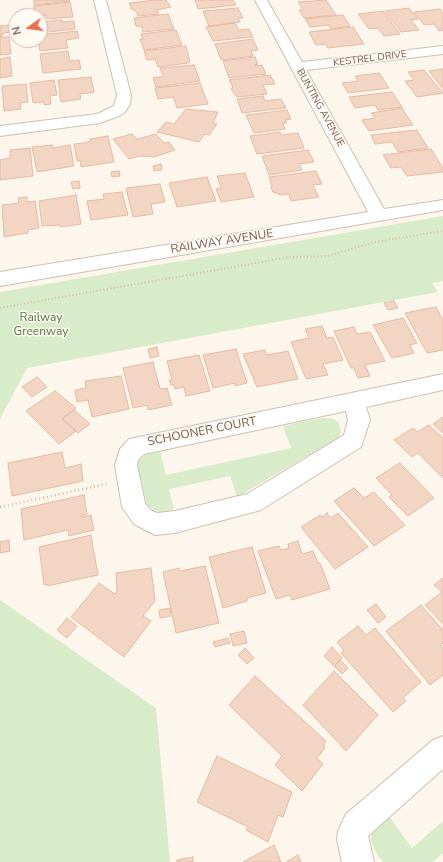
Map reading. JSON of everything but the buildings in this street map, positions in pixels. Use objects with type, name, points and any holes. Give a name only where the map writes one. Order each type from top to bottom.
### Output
[{"type":"street","points":[[0,131],[100,118],[114,114],[120,109],[124,100],[100,0]]},
{"type":"street","name":"BUNTING AVENUE","points":[[261,0],[379,216]]},
{"type":"street","name":"KESTREL DRIVE","points":[[297,67],[443,50]]},
{"type":"street","name":"RAILWAY AVENUE","points":[[0,279],[443,205]]},
{"type":"street","name":"SCHOONER COURT","points":[[354,402],[359,420],[353,441],[246,506],[174,522],[155,524],[142,517],[134,507],[126,460],[137,446],[354,402],[443,382]]},
{"type":"street","points":[[358,862],[352,840],[353,831],[357,825],[443,750]]},
{"type":"path","points":[[0,308],[290,257],[328,256],[375,242],[443,231]]},
{"type":"path","points":[[0,507],[129,480]]},
{"type":"green space","name":"Railway Greenway","points":[[443,216],[443,281],[432,283],[438,292],[27,368],[0,419],[0,292]]},
{"type":"green space","points":[[322,418],[334,419],[339,423],[341,433],[338,438],[242,494],[237,496],[230,476],[169,489],[174,510],[158,512],[147,506],[138,466],[138,462],[145,455],[160,451],[166,475],[291,448],[283,426]]},
{"type":"green space","points":[[0,600],[156,708],[170,862],[0,862]]},
{"type":"green space","points":[[388,815],[412,848],[443,821],[443,853],[433,862],[383,862],[375,851],[371,840],[372,831]]}]
